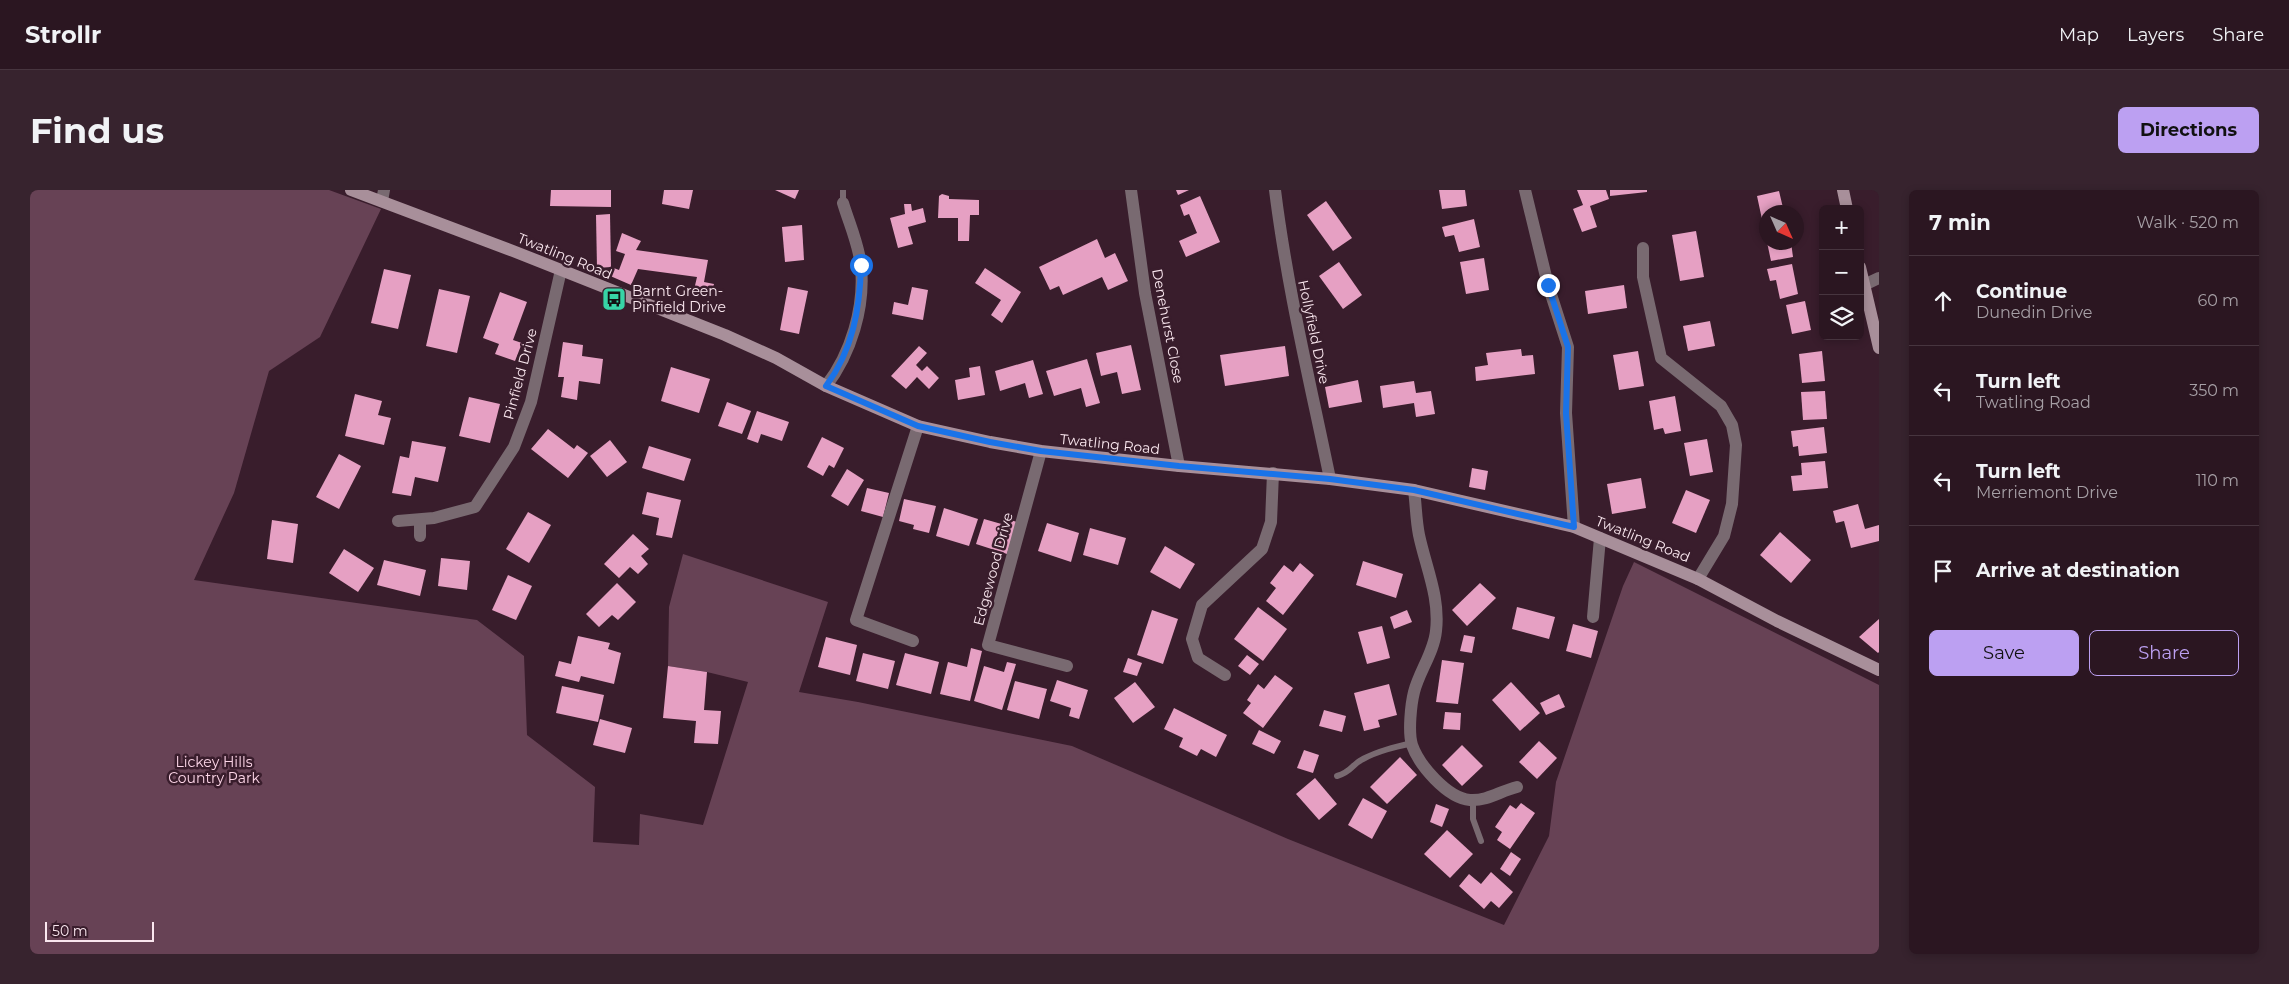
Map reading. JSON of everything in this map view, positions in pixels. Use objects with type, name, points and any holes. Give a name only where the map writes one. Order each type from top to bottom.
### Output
[{"type":"street","name":"Twatling Road","points":[[352,190],[383,196],[561,270],[726,335],[776,358],[826,386],[918,426],[1041,451],[1179,466],[1273,473],[1414,490],[1574,527],[1698,579],[1879,670]]},
{"type":"street","name":"Denehurst Close","points":[[1131,190],[1145,293],[1179,466]]},
{"type":"street","name":"Hollyfield Drive","points":[[1275,190],[1290,295],[1330,479]]},
{"type":"street","points":[[1525,190],[1548,285],[1568,347],[1566,413],[1574,527]]},
{"type":"street","points":[[1843,190],[1846,205]]},
{"type":"street","points":[[826,386],[837,371],[853,334],[861,290],[861,265],[843,196]]},
{"type":"street","points":[[1643,248],[1643,277],[1660,358],[1721,406],[1732,425],[1736,446],[1732,504],[1724,536],[1698,579]]},
{"type":"street","name":"Pinfield Drive","points":[[398,521],[434,518],[475,508],[514,447],[531,402],[561,270]]},
{"type":"street","points":[[1879,278],[1864,285],[1879,348]]},
{"type":"street","points":[[913,641],[856,620],[918,426]]},
{"type":"street","name":"Edgewood Drive","points":[[1041,451],[988,645],[1067,666]]},
{"type":"street","points":[[1225,675],[1198,658],[1192,639],[1202,604],[1262,549],[1271,522],[1273,473]]},
{"type":"street","points":[[1414,490],[1419,535],[1433,582],[1436,633],[1414,692],[1411,714],[1412,744],[1423,766],[1444,788],[1467,800],[1485,800],[1504,790],[1517,788]]},
{"type":"street","points":[[420,520],[420,536]]},
{"type":"street","points":[[1593,617],[1600,538]]},
{"type":"lane","points":[[1337,776],[1348,773],[1361,759],[1389,749],[1412,744]]},
{"type":"lane","points":[[1473,800],[1473,819],[1481,841]]},
{"type":"green space","name":"Lickey Hills Country Park","points":[[30,190],[329,190],[381,209],[320,337],[269,371],[234,493],[194,580],[477,620],[524,656],[527,735],[595,787],[593,842],[639,845],[640,814],[703,825],[748,682],[707,672],[668,666],[669,607],[683,554],[828,602],[799,692],[858,702],[1072,746],[1288,839],[1504,925],[1549,836],[1556,782],[1623,586],[1634,562],[1879,685],[1879,954],[30,954]]},
{"type":"building","points":[[551,190],[611,190],[611,207],[550,206]]},
{"type":"building","points":[[664,190],[693,190],[689,209],[662,204]]},
{"type":"building","points":[[775,190],[799,190],[795,199]]},
{"type":"building","points":[[1176,190],[1189,190],[1178,195]]},
{"type":"building","points":[[1439,190],[1465,190],[1467,206],[1442,209]]},
{"type":"building","points":[[1577,190],[1606,190],[1609,199],[1590,206],[1597,227],[1582,232],[1573,209],[1583,205]]},
{"type":"building","points":[[1610,190],[1647,190],[1647,192],[1610,196]]},
{"type":"building","points":[[1779,191],[1782,205],[1759,205],[1757,196]]},
{"type":"building","points":[[942,194],[949,196],[949,199],[979,200],[979,215],[970,215],[969,241],[958,241],[958,218],[938,218],[939,196]]},
{"type":"building","points":[[1200,196],[1220,242],[1186,257],[1179,241],[1197,233],[1189,214],[1184,216],[1180,205]]},
{"type":"building","points":[[1326,201],[1352,238],[1333,251],[1307,215]]},
{"type":"building","points":[[904,204],[911,204],[912,211],[923,208],[926,222],[908,227],[913,244],[898,248],[890,218],[905,214]]},
{"type":"building","points":[[610,214],[611,267],[597,268],[596,215]]},
{"type":"building","points":[[1474,219],[1480,247],[1459,252],[1454,235],[1445,237],[1442,227]]},
{"type":"building","points":[[802,225],[804,260],[785,262],[782,227]]},
{"type":"building","points":[[1696,231],[1704,277],[1680,281],[1672,235]]},
{"type":"building","points":[[622,233],[641,241],[636,250],[708,260],[704,282],[714,284],[711,298],[693,294],[697,277],[638,269],[631,285],[608,275],[611,267],[619,270],[625,254],[616,251]]},
{"type":"building","points":[[1097,239],[1105,258],[1115,253],[1128,281],[1108,290],[1102,277],[1063,295],[1059,286],[1050,290],[1039,267]]},
{"type":"building","points":[[1769,250],[1792,250],[1793,257],[1771,261]]},
{"type":"building","points":[[1484,258],[1489,290],[1466,294],[1460,262]]},
{"type":"building","points":[[1339,262],[1362,295],[1343,309],[1319,276]]},
{"type":"building","points":[[1792,264],[1798,294],[1780,299],[1776,280],[1770,281],[1767,269]]},
{"type":"building","points":[[985,268],[1021,292],[1002,323],[991,315],[1001,300],[975,283]]},
{"type":"building","points":[[384,269],[411,275],[398,329],[371,323]]},
{"type":"building","points":[[1624,285],[1627,308],[1588,314],[1585,291]]},
{"type":"building","points":[[788,287],[808,291],[799,334],[780,330]]},
{"type":"building","points":[[912,287],[928,290],[923,320],[892,314],[894,302],[908,305]]},
{"type":"building","points":[[439,289],[470,296],[457,353],[426,346]]},
{"type":"building","points":[[500,292],[527,302],[513,340],[522,343],[515,361],[495,354],[499,344],[483,338]]},
{"type":"building","points":[[1805,301],[1811,330],[1792,334],[1786,305]]},
{"type":"building","points":[[1710,321],[1715,346],[1688,351],[1683,326]]},
{"type":"building","points":[[563,342],[583,345],[582,356],[603,359],[600,384],[579,381],[577,400],[561,397],[564,377],[558,377]]},
{"type":"building","points":[[1131,345],[1141,390],[1122,394],[1117,372],[1101,376],[1096,353]]},
{"type":"building","points":[[919,346],[927,353],[916,365],[922,371],[927,366],[939,378],[929,389],[917,377],[906,389],[891,376]]},
{"type":"building","points":[[1285,346],[1289,376],[1225,386],[1220,355]]},
{"type":"building","points":[[1521,349],[1522,356],[1533,355],[1535,374],[1476,381],[1475,367],[1488,365],[1486,353]]},
{"type":"building","points":[[1638,351],[1644,386],[1619,390],[1613,355]]},
{"type":"building","points":[[1822,351],[1825,381],[1802,383],[1799,354]]},
{"type":"building","points":[[1087,359],[1100,403],[1086,407],[1081,388],[1054,396],[1046,371]]},
{"type":"building","points":[[1033,360],[1043,394],[1029,398],[1025,383],[1000,391],[995,371]]},
{"type":"building","points":[[980,366],[985,395],[958,400],[955,380],[970,377],[969,368]]},
{"type":"building","points":[[671,367],[710,379],[699,413],[661,401]]},
{"type":"building","points":[[1358,380],[1362,402],[1329,408],[1325,387]]},
{"type":"building","points":[[1414,381],[1416,393],[1431,391],[1435,414],[1416,417],[1414,403],[1383,408],[1380,386]]},
{"type":"building","points":[[1825,391],[1827,419],[1803,420],[1801,392]]},
{"type":"building","points":[[355,394],[382,401],[378,415],[391,418],[384,445],[345,436]]},
{"type":"building","points":[[1675,396],[1681,431],[1665,434],[1663,428],[1654,430],[1649,401]]},
{"type":"building","points":[[469,397],[500,404],[490,443],[459,436]]},
{"type":"building","points":[[727,402],[751,411],[742,434],[718,426]]},
{"type":"building","points":[[757,411],[789,422],[782,441],[761,434],[758,443],[747,439]]},
{"type":"building","points":[[1824,427],[1827,453],[1799,456],[1798,446],[1793,447],[1791,431]]},
{"type":"building","points":[[548,429],[574,449],[577,445],[588,453],[568,478],[531,449]]},
{"type":"building","points":[[822,437],[844,448],[834,468],[829,465],[823,476],[807,467]]},
{"type":"building","points":[[1707,439],[1713,472],[1690,476],[1684,443]]},
{"type":"building","points":[[610,440],[627,462],[607,477],[590,456]]},
{"type":"building","points":[[412,441],[446,447],[438,482],[415,477],[411,496],[392,493],[400,456],[409,458]]},
{"type":"building","points":[[649,446],[691,459],[684,481],[642,468]]},
{"type":"building","points":[[339,454],[361,466],[339,509],[316,497]]},
{"type":"building","points":[[1825,461],[1828,488],[1793,491],[1791,476],[1802,475],[1801,463]]},
{"type":"building","points":[[1472,468],[1488,471],[1485,490],[1469,487]]},
{"type":"building","points":[[847,469],[864,480],[848,506],[831,496]]},
{"type":"building","points":[[1641,478],[1646,508],[1612,514],[1607,484]]},
{"type":"building","points":[[867,488],[889,493],[883,517],[861,511]]},
{"type":"building","points":[[1686,490],[1710,500],[1696,533],[1672,523]]},
{"type":"building","points":[[647,492],[681,500],[672,538],[656,535],[659,518],[642,514]]},
{"type":"building","points":[[904,499],[936,506],[929,533],[913,529],[914,525],[899,521]]},
{"type":"building","points":[[1858,504],[1865,529],[1879,525],[1879,541],[1851,548],[1844,521],[1836,523],[1833,511]]},
{"type":"building","points":[[944,508],[978,519],[969,546],[936,536]]},
{"type":"building","points":[[528,512],[551,525],[529,563],[506,549]]},
{"type":"building","points":[[984,519],[1005,525],[1007,519],[1017,522],[1007,554],[976,544]]},
{"type":"building","points":[[272,520],[298,524],[293,563],[267,559]]},
{"type":"building","points":[[1047,523],[1079,533],[1071,562],[1038,551]]},
{"type":"building","points":[[1090,528],[1126,538],[1118,565],[1083,555]]},
{"type":"building","points":[[1780,532],[1811,560],[1791,583],[1760,555]]},
{"type":"building","points":[[633,534],[649,549],[641,556],[648,564],[638,574],[630,567],[619,578],[604,564]]},
{"type":"building","points":[[1165,546],[1195,564],[1180,589],[1150,572]]},
{"type":"building","points":[[344,549],[374,568],[358,592],[329,573]]},
{"type":"building","points":[[441,558],[470,561],[467,590],[438,586]]},
{"type":"building","points":[[384,560],[426,570],[420,596],[377,585]]},
{"type":"building","points":[[1363,561],[1403,574],[1396,598],[1356,585]]},
{"type":"building","points":[[1300,563],[1314,575],[1283,615],[1266,601],[1276,588],[1270,583],[1284,565],[1293,572]]},
{"type":"building","points":[[508,575],[532,586],[516,620],[492,610]]},
{"type":"building","points":[[617,583],[636,602],[618,620],[612,615],[599,627],[586,614]]},
{"type":"building","points":[[1480,583],[1496,598],[1467,626],[1452,610]]},
{"type":"building","points":[[1258,607],[1287,629],[1263,661],[1234,639]]},
{"type":"building","points":[[1517,607],[1555,617],[1549,639],[1512,629]]},
{"type":"building","points":[[1152,610],[1178,619],[1163,664],[1137,655]]},
{"type":"building","points":[[1407,610],[1412,622],[1394,629],[1390,617]]},
{"type":"building","points":[[1879,619],[1879,652],[1878,653],[1859,637]]},
{"type":"building","points":[[1573,624],[1598,631],[1591,658],[1566,651]]},
{"type":"building","points":[[1382,626],[1390,658],[1367,664],[1358,632]]},
{"type":"building","points":[[1464,635],[1475,637],[1472,653],[1460,651]]},
{"type":"building","points":[[578,636],[610,643],[608,649],[621,653],[614,684],[581,676],[579,682],[555,676],[559,661],[571,664]]},
{"type":"building","points":[[826,637],[857,645],[850,675],[818,667]]},
{"type":"building","points":[[971,648],[982,651],[970,701],[940,694],[948,662],[967,667]]},
{"type":"building","points":[[863,653],[895,661],[888,689],[856,681]]},
{"type":"building","points":[[905,653],[939,662],[931,694],[896,685]]},
{"type":"building","points":[[1247,655],[1259,664],[1250,675],[1238,666]]},
{"type":"building","points":[[1128,658],[1142,663],[1137,676],[1123,672]]},
{"type":"building","points":[[1442,660],[1464,663],[1458,704],[1436,702]]},
{"type":"building","points":[[1007,662],[1016,664],[1002,710],[974,701],[984,666],[1004,672]]},
{"type":"building","points":[[668,666],[707,672],[704,710],[721,711],[718,744],[694,743],[696,721],[663,718]]},
{"type":"building","points":[[1275,675],[1293,688],[1263,728],[1243,713],[1251,703],[1247,700],[1258,684],[1264,689]]},
{"type":"building","points":[[1057,680],[1088,690],[1079,719],[1069,716],[1071,708],[1050,701]]},
{"type":"building","points":[[1015,681],[1047,689],[1039,719],[1007,710]]},
{"type":"building","points":[[1135,682],[1155,707],[1133,723],[1114,698]]},
{"type":"building","points":[[1511,682],[1540,713],[1520,731],[1492,700]]},
{"type":"building","points":[[1389,684],[1397,715],[1378,720],[1380,727],[1364,731],[1354,693]]},
{"type":"building","points":[[562,686],[604,695],[598,722],[556,713]]},
{"type":"building","points":[[1559,694],[1565,707],[1546,715],[1540,703]]},
{"type":"building","points":[[1174,708],[1227,735],[1216,757],[1201,749],[1197,756],[1179,747],[1183,738],[1164,729]]},
{"type":"building","points":[[1324,710],[1346,716],[1342,732],[1319,726]]},
{"type":"building","points":[[1445,712],[1461,713],[1460,730],[1443,729]]},
{"type":"building","points":[[600,719],[632,728],[625,753],[593,745]]},
{"type":"building","points":[[1259,730],[1281,741],[1274,754],[1252,744]]},
{"type":"building","points":[[1539,741],[1557,758],[1537,779],[1519,762]]},
{"type":"building","points":[[1462,745],[1483,766],[1462,786],[1442,765]]},
{"type":"building","points":[[1304,750],[1319,755],[1313,773],[1297,768]]},
{"type":"building","points":[[1400,757],[1417,775],[1387,804],[1370,787]]},
{"type":"building","points":[[1315,778],[1337,804],[1319,820],[1296,794]]},
{"type":"building","points":[[1363,798],[1387,811],[1372,839],[1348,825]]},
{"type":"building","points":[[1521,803],[1535,813],[1510,849],[1497,840],[1502,832],[1495,827],[1510,805],[1516,809]]},
{"type":"building","points":[[1436,804],[1449,809],[1442,827],[1430,822]]},
{"type":"building","points":[[1447,830],[1473,854],[1450,878],[1424,854]]},
{"type":"building","points":[[1511,852],[1521,859],[1510,876],[1500,869]]},
{"type":"building","points":[[1491,872],[1513,892],[1499,908],[1491,901],[1484,909],[1459,886],[1469,874],[1481,884]]},
{"type":"place","name":"Barnt Green- Pinfield Drive","points":[[614,299]]},
{"type":"route","points":[[861,265],[861,290],[853,334],[837,371],[826,386],[918,426],[1041,451],[1179,466],[1273,473],[1414,490],[1574,527],[1566,413],[1568,347],[1548,285]]}]
